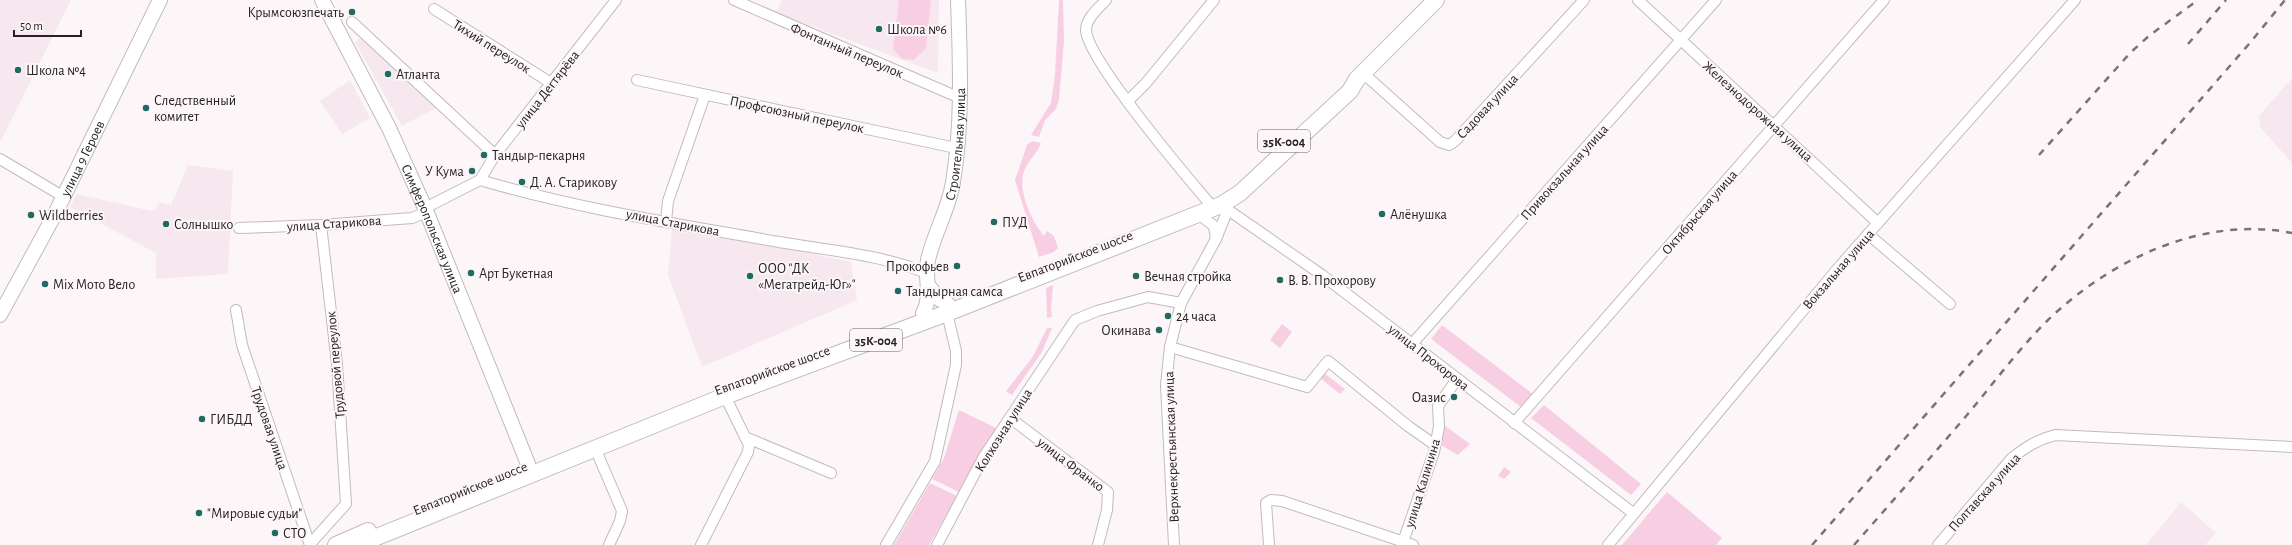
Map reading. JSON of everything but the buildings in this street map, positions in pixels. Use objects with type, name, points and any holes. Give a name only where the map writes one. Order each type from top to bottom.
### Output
[{"type":"main road","name":"Евпаторийское шоссе","points":[[357,545],[595,448],[948,308],[1215,208],[1343,85],[1360,76],[1436,0]]},
{"type":"main road","name":"Евпаторийское шоссе","points":[[336,545],[449,496],[710,393],[923,313],[948,308]]},
{"type":"street","name":"улица 9 Героев","points":[[0,315],[4,299],[64,197],[160,0]]},
{"type":"street","name":"Симферопольская улица","points":[[322,0],[389,128],[426,210],[528,464]]},
{"type":"street","name":"улица Дегтярёва","points":[[480,180],[495,155],[616,0]]},
{"type":"street","name":"Фонтанный переулок","points":[[734,0],[960,98]]},
{"type":"street","name":"Строительная улица","points":[[923,313],[928,299],[928,260],[947,208],[953,182],[960,98],[958,0]]},
{"type":"street","points":[[1106,0],[1088,22],[1087,40],[1128,101],[1215,208],[1214,226],[1216,239]]},
{"type":"street","points":[[1128,101],[1146,83],[1214,0]]},
{"type":"street","name":"Садовая улица","points":[[1360,76],[1440,142],[1449,145],[1455,141],[1584,0]]},
{"type":"street","name":"Железнодорожная улица","points":[[1638,0],[1680,40],[1775,124],[1878,223]]},
{"type":"street","name":"Привокзальная улица","points":[[1412,344],[1716,0]]},
{"type":"street","name":"Октябрьская улица","points":[[1514,423],[1540,396],[1884,0]]},
{"type":"street","name":"Вокзальная улица","points":[[1608,545],[1633,513],[1868,234],[2075,0]]},
{"type":"street","name":"Тихий переулок","points":[[434,9],[551,83]]},
{"type":"street","points":[[352,22],[495,155]]},
{"type":"street","name":"Профсоюзный переулок","points":[[637,80],[956,148]]},
{"type":"street","points":[[666,222],[668,201],[705,95]]},
{"type":"street","points":[[0,159],[64,197]]},
{"type":"street","name":"улица Старикова","points":[[239,228],[321,225],[412,218],[480,180],[543,197],[666,222],[857,256],[915,268],[927,279]]},
{"type":"street","name":"улица Прохорова","points":[[1215,208],[1322,275],[1633,513]]},
{"type":"street","name":"Верхнекрестьянская улица","points":[[1174,545],[1166,385],[1170,347],[1182,303],[1216,239],[1215,208]]},
{"type":"street","name":"Трудовой переулок","points":[[310,545],[346,504],[337,364],[321,225]]},
{"type":"street","points":[[1868,234],[1950,304]]},
{"type":"street","points":[[886,545],[935,461],[956,365],[956,352],[948,308],[939,299],[927,279]]},
{"type":"street","name":"Колхозная улица","points":[[937,545],[984,458],[1075,320],[1098,311],[1148,297],[1182,303]]},
{"type":"street","name":"Трудовая улица","points":[[236,310],[242,345],[310,545]]},
{"type":"street","points":[[1170,347],[1307,387],[1328,361],[1408,426],[1436,445]]},
{"type":"street","name":"улица Калинина","points":[[1406,544],[1436,445],[1439,427],[1438,406],[1457,379]]},
{"type":"street","points":[[702,544],[748,452],[749,446],[725,396]]},
{"type":"street","name":"улица Франко","points":[[1008,420],[1108,492],[1107,510],[1098,545]]},
{"type":"street","name":"Полтавская улица","points":[[1938,545],[2012,458],[2026,446],[2055,435],[2292,447]]},
{"type":"street","points":[[745,437],[831,473]]},
{"type":"street","points":[[595,448],[622,511],[620,522],[609,545]]},
{"type":"street","points":[[1269,545],[1266,503],[1271,500],[1282,501],[1406,544]]},
{"type":"shaded area","name":"Школа №4","points":[[0,0],[71,0],[1,141],[0,140]]},
{"type":"shaded area","name":"Школа №6","points":[[782,0],[939,0],[938,73],[776,13]]},
{"type":"shaded area","points":[[899,0],[931,0],[926,48],[914,60],[902,59],[893,49]]},
{"type":"shaded area","points":[[1059,0],[1063,0],[1064,41],[1059,99],[1056,109],[1045,120],[1039,137],[1031,135],[1051,103],[1055,75]]},
{"type":"shaded area","name":"Атланта","points":[[362,36],[437,107],[402,126],[355,42]]},
{"type":"shaded area","points":[[2292,78],[2292,163],[2260,127],[2259,116]]},
{"type":"shaded area","points":[[350,80],[370,118],[342,134],[320,101]]},
{"type":"shaded area","points":[[1032,141],[1041,143],[1026,167],[1023,175],[1023,193],[1034,221],[1039,229],[1044,236],[1047,231],[1054,236],[1058,248],[1054,252],[1039,257],[1015,180],[1027,145]]},
{"type":"shaded area","name":"Солнышко","points":[[188,165],[233,171],[228,274],[156,279],[156,253],[70,207],[77,194],[152,211],[156,209],[159,202],[171,205]]},
{"type":"shaded area","points":[[672,230],[794,250],[851,262],[857,300],[702,367],[668,275]]},
{"type":"shaded area","points":[[1053,285],[1051,309],[1052,317],[1047,318],[1046,288]]},
{"type":"shaded area","points":[[1282,324],[1292,332],[1280,348],[1270,340]]},
{"type":"shaded area","points":[[1442,325],[1533,394],[1521,407],[1431,339]]},
{"type":"shaded area","points":[[1047,328],[1052,328],[1042,352],[1012,395],[1006,391],[1032,358]]},
{"type":"shaded area","points":[[1324,373],[1345,389],[1340,394],[1320,378]]},
{"type":"shaded area","points":[[1544,405],[1641,484],[1631,495],[1531,418]]},
{"type":"shaded area","points":[[959,410],[998,429],[959,492],[932,479],[944,458]]},
{"type":"shaded area","points":[[1445,426],[1470,444],[1458,455],[1439,444]]},
{"type":"shaded area","points":[[1504,467],[1511,472],[1504,479],[1498,476]]},
{"type":"shaded area","points":[[930,483],[957,496],[929,545],[894,545]]},
{"type":"shaded area","points":[[1667,492],[1722,538],[1716,545],[1622,545]]},
{"type":"shaded area","points":[[2181,502],[2216,533],[2205,545],[2146,545]]},
{"type":"railway","points":[[2039,155],[2131,52],[2150,35],[2198,0]]},
{"type":"railway","points":[[2188,44],[2226,0]]},
{"type":"railway","points":[[1812,545],[2249,44],[2285,0]]},
{"type":"railway","points":[[1854,545],[1967,415],[2035,333],[2071,300],[2098,280],[2127,262],[2158,248],[2191,237],[2224,231],[2258,229],[2292,233]]},
{"type":"place","name":"Крымсоюзпечать","points":[[352,12]]},
{"type":"place","name":"Школа №6","points":[[879,29]]},
{"type":"place","name":"Школа №4","points":[[18,70]]},
{"type":"place","name":"Атланта","points":[[388,74]]},
{"type":"place","name":"Следственный комитет","points":[[146,108]]},
{"type":"place","name":"Тандыр-пекарня","points":[[484,155]]},
{"type":"place","name":"У Кума","points":[[472,171]]},
{"type":"place","name":"Д. А. Старикову","points":[[522,182]]},
{"type":"place","name":"Алёнушка","points":[[1382,214]]},
{"type":"place","name":"Wildberries","points":[[31,215]]},
{"type":"place","name":"ПУД","points":[[994,222]]},
{"type":"place","name":"Солнышко","points":[[166,224]]},
{"type":"place","name":"Прокофьев","points":[[957,266]]},
{"type":"place","name":"Арт Букетная","points":[[471,273]]},
{"type":"place","name":"ООО \"ДК «Мегатрейд-Юг»\"","points":[[750,276]]},
{"type":"place","name":"Вечная стройка","points":[[1136,276]]},
{"type":"place","name":"В. В. Прохорову","points":[[1280,280]]},
{"type":"place","name":"Mix Мото Вело","points":[[45,284]]},
{"type":"place","name":"Тандырная самса","points":[[898,291]]},
{"type":"place","name":"24 часа","points":[[1168,316]]},
{"type":"place","name":"Окинава","points":[[1159,330]]},
{"type":"place","name":"Оазис","points":[[1454,397]]},
{"type":"place","name":"ГИБДД","points":[[202,419]]},
{"type":"place","name":"\"Мировые судьи\"","points":[[199,513]]},
{"type":"place","name":"СТО","points":[[275,533]]}]
